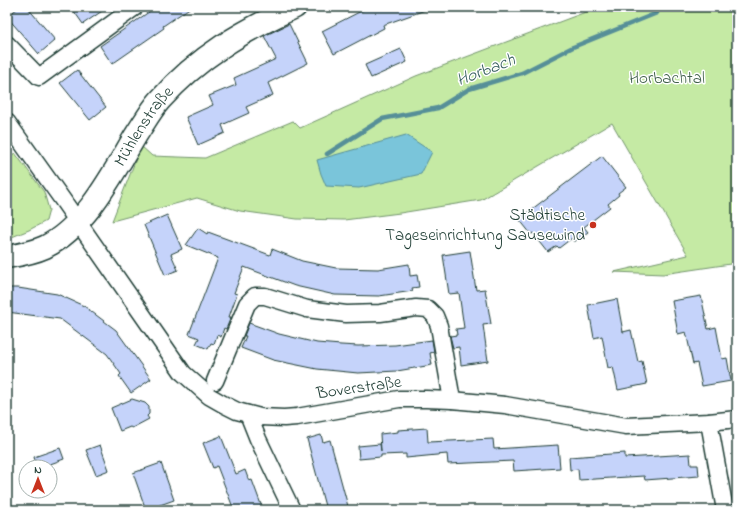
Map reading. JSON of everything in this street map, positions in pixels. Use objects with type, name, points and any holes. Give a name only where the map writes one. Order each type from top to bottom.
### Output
[{"type":"street","points":[[7,44],[39,77],[135,7]]},
{"type":"street","name":"Mühlenstraße","points":[[7,257],[44,247],[61,236],[78,222],[100,194],[149,115],[159,101],[178,81],[201,61],[233,38],[294,7]]},
{"type":"street","name":"Boverstraße","points":[[7,122],[183,374],[209,396],[223,404],[260,417],[284,418],[399,399],[452,400],[506,405],[626,426],[709,422],[737,419]]},
{"type":"street","points":[[215,381],[246,304],[255,296],[265,296],[307,309],[346,314],[380,313],[416,308],[428,309],[435,316],[439,326],[452,400]]},
{"type":"street","points":[[248,414],[258,439],[292,510]]},
{"type":"street","points":[[709,422],[724,510]]},
{"type":"green space","name":"Horbachtal","points":[[599,7],[737,7],[737,263],[663,274],[614,272],[688,255],[612,123],[481,200],[344,220],[297,219],[240,211],[197,198],[112,221],[141,146],[152,156],[205,158],[293,121],[300,128],[416,76]]},
{"type":"green space","points":[[15,153],[44,192],[49,210],[46,221],[7,239],[7,158]]},
{"type":"water","points":[[406,135],[432,152],[421,174],[359,188],[326,186],[317,160]]},
{"type":"building","points":[[19,7],[27,7],[55,40],[39,54],[7,17]]},
{"type":"building","points":[[71,7],[108,7],[83,24]]},
{"type":"building","points":[[156,7],[191,7],[163,26],[164,28],[112,64],[100,46]]},
{"type":"building","points":[[369,7],[428,7],[428,9],[383,25],[384,28],[334,54],[322,31]]},
{"type":"building","points":[[289,24],[308,63],[268,83],[273,95],[246,107],[249,113],[222,125],[225,133],[198,145],[186,117],[213,105],[209,96],[236,85],[234,78],[276,59],[264,36]]},
{"type":"building","points":[[401,49],[407,62],[371,78],[365,65]]},
{"type":"building","points":[[77,70],[106,107],[90,120],[60,83]]},
{"type":"building","points":[[602,156],[626,187],[608,204],[610,207],[584,227],[588,232],[574,242],[572,238],[559,248],[557,246],[548,252],[533,233],[531,234],[519,219]]},
{"type":"building","points":[[167,215],[182,249],[171,254],[178,270],[165,275],[144,225]]},
{"type":"building","points":[[198,228],[207,234],[208,232],[270,255],[272,249],[302,261],[336,268],[378,269],[409,264],[410,276],[417,275],[419,287],[412,288],[413,291],[379,296],[335,295],[295,286],[244,267],[234,293],[237,294],[226,329],[224,328],[221,337],[217,335],[214,344],[211,343],[208,349],[196,344],[199,338],[189,334],[218,258],[186,245]]},
{"type":"building","points":[[470,251],[476,290],[485,289],[491,324],[483,325],[488,361],[461,365],[459,347],[453,348],[450,336],[457,335],[456,329],[464,328],[459,293],[449,294],[443,255]]},
{"type":"building","points":[[7,288],[18,288],[57,294],[84,306],[116,330],[151,379],[131,393],[119,376],[121,374],[107,354],[60,319],[7,312]]},
{"type":"building","points":[[701,296],[708,329],[716,327],[722,359],[727,358],[731,381],[702,386],[697,363],[693,364],[686,332],[678,334],[672,301]]},
{"type":"building","points":[[617,299],[623,332],[631,330],[638,362],[642,361],[647,384],[618,390],[613,367],[608,368],[602,336],[594,338],[588,305]]},
{"type":"building","points":[[249,323],[279,334],[317,343],[358,346],[395,345],[432,340],[434,352],[430,353],[432,365],[397,371],[358,373],[317,369],[273,360],[241,348]]},
{"type":"building","points":[[132,399],[145,403],[149,407],[149,414],[147,416],[149,419],[132,428],[130,427],[120,431],[111,408]]},
{"type":"building","points":[[427,428],[428,442],[493,439],[494,449],[558,445],[560,468],[514,471],[513,461],[448,464],[447,454],[406,458],[406,454],[381,455],[381,457],[359,459],[358,446],[380,444],[381,451],[380,434],[398,432],[398,430]]},
{"type":"building","points":[[321,435],[323,442],[330,440],[349,510],[326,510],[307,439]]},
{"type":"building","points":[[221,436],[236,474],[245,470],[249,481],[252,480],[263,510],[234,510],[217,466],[213,468],[203,443]]},
{"type":"building","points":[[100,445],[109,470],[96,475],[86,450]]},
{"type":"building","points":[[60,448],[64,459],[58,461],[58,459],[35,459],[34,457]]},
{"type":"building","points":[[625,453],[625,458],[690,454],[691,465],[698,465],[699,476],[645,480],[644,476],[579,480],[578,469],[570,470],[569,457]]},
{"type":"building","points":[[161,463],[174,500],[146,510],[133,473]]},
{"type":"waterway","name":"Horbach","points":[[327,154],[382,119],[438,108],[469,89],[522,73],[573,47],[657,13]]},
{"type":"place","name":"Städtische Tageseinrichtung Sausewind","points":[[593,225]]}]
